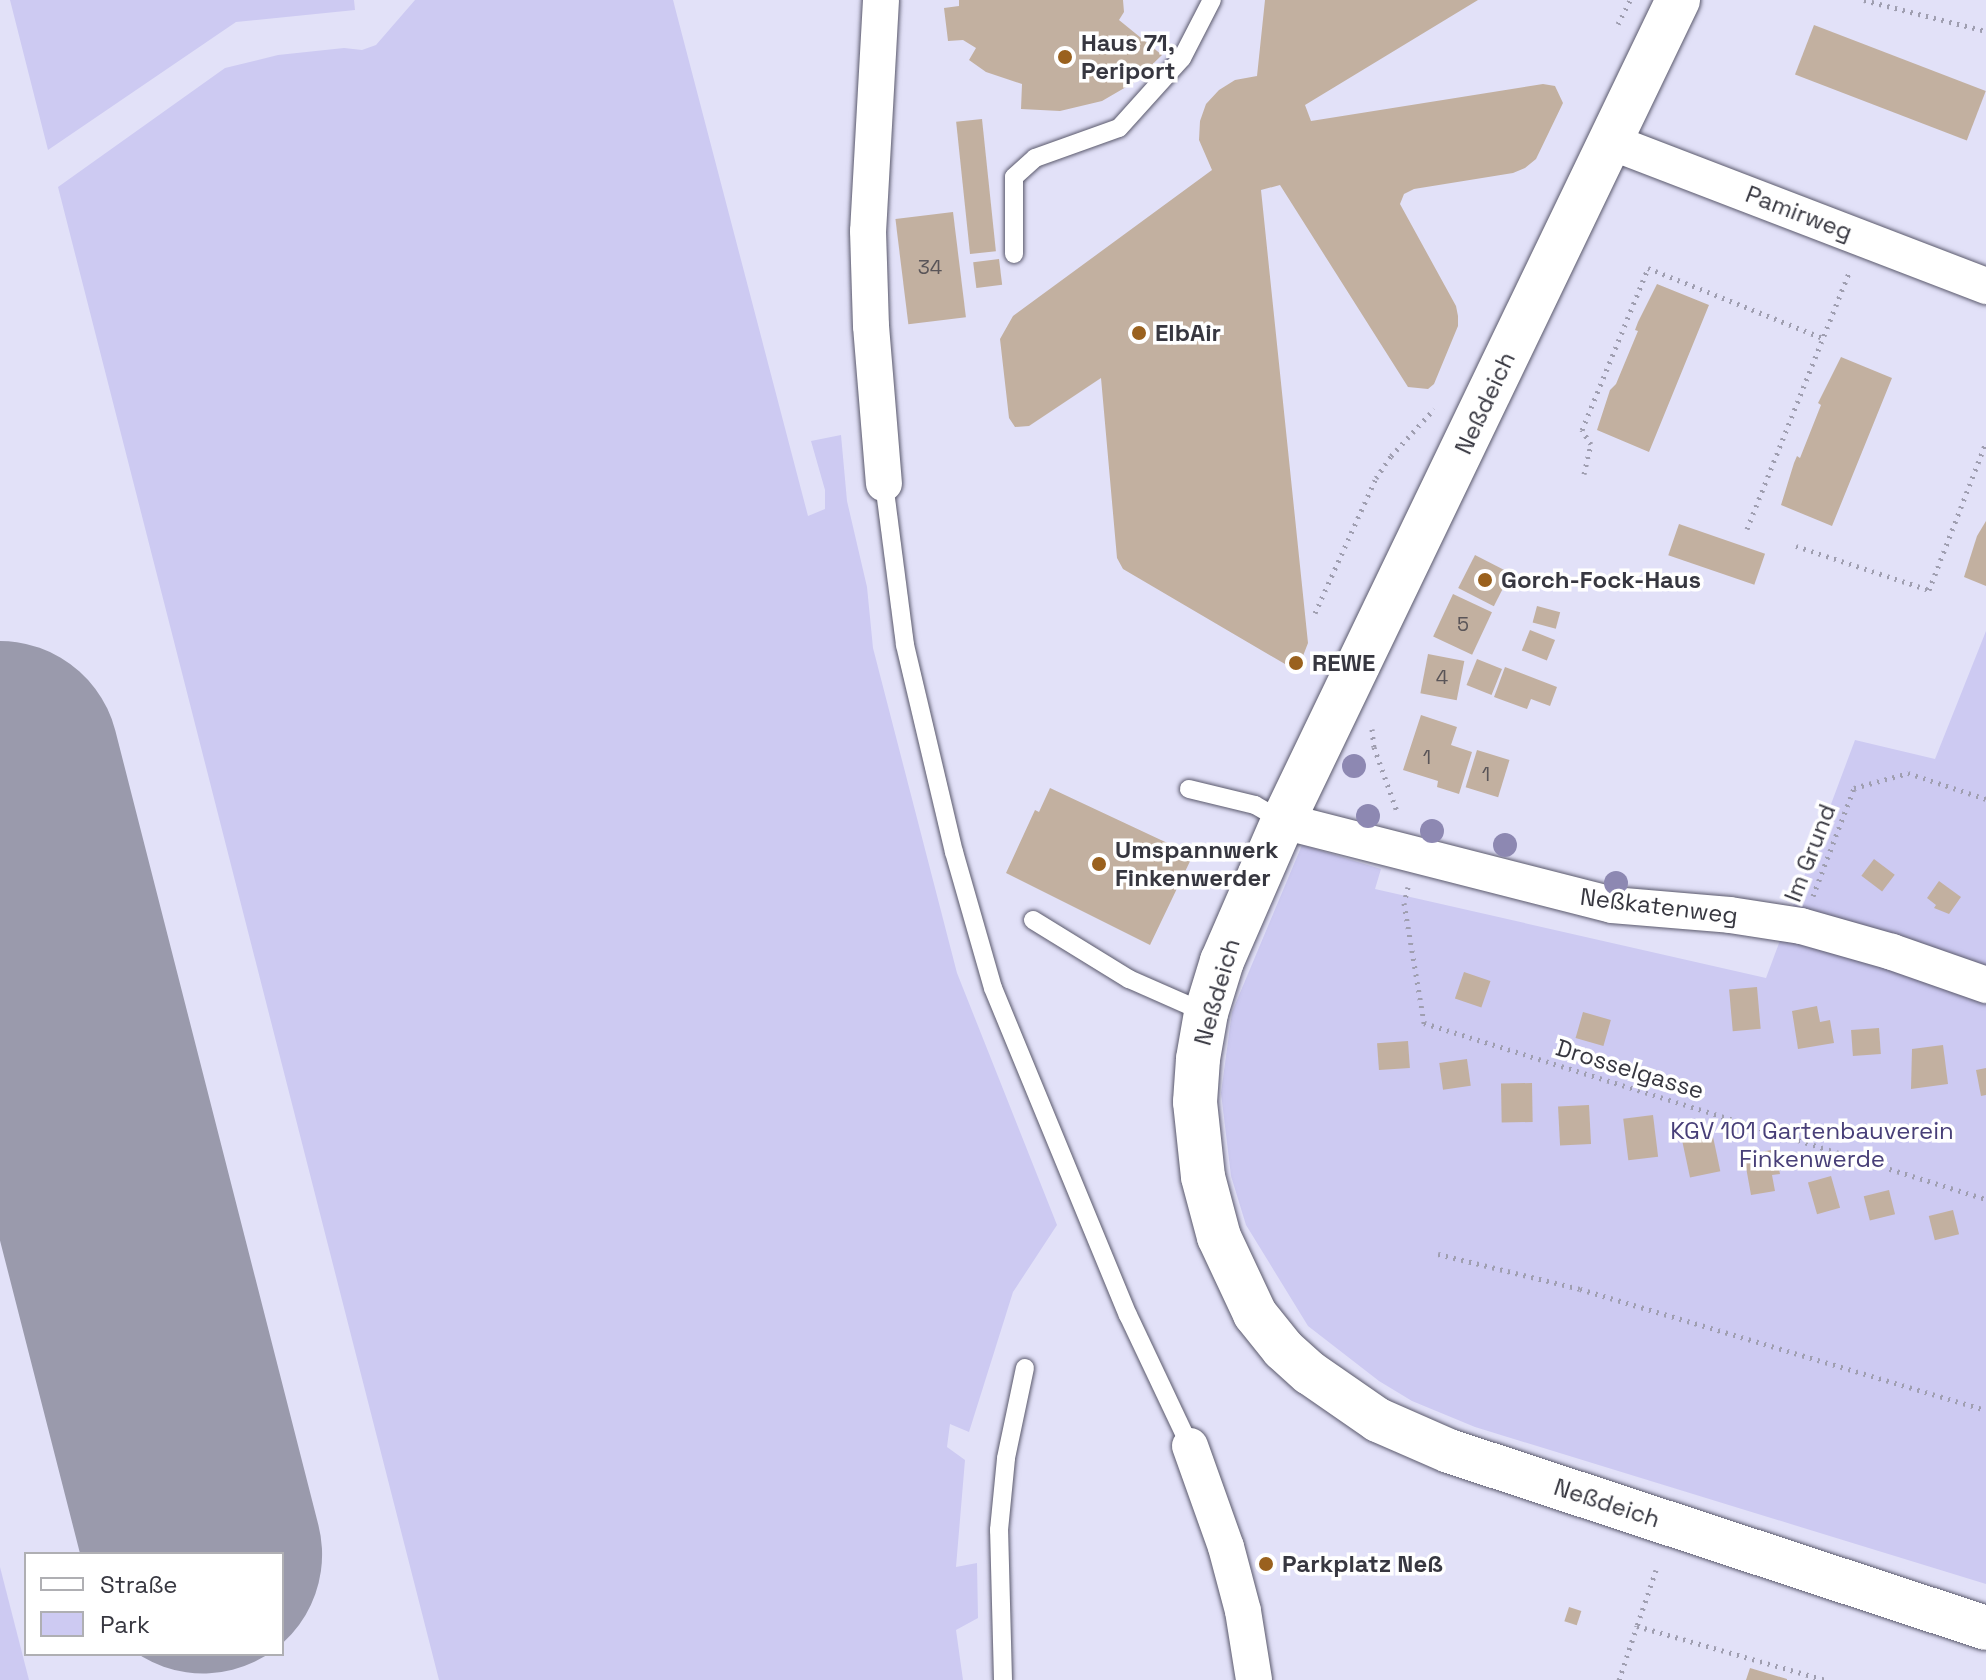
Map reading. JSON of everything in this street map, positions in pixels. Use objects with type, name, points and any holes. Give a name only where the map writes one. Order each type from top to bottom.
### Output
[{"type":"street","points":[[881,0],[868,231],[871,326],[884,483]]},
{"type":"street","name":"Neßdeich","points":[[1678,0],[1283,821],[1222,961],[1206,1013],[1198,1059],[1197,1137],[1219,1237],[1255,1314],[1283,1349],[1340,1397],[1410,1437],[1986,1628]]},
{"type":"street","name":"Pamirweg","points":[[1611,142],[1986,286]]},
{"type":"street","name":"Neßkatenweg","points":[[1283,821],[1414,857],[1612,905],[1730,915],[1801,926],[1892,952],[1986,985]]},
{"type":"street","points":[[1190,1446],[1226,1547],[1243,1611],[1254,1680]]},
{"type":"lane","points":[[1014,254],[1014,177],[1035,158],[1119,128],[1182,58],[1212,0]]},
{"type":"lane","points":[[884,483],[905,645],[954,852],[993,988],[1122,1301],[1190,1446]]},
{"type":"lane","points":[[1189,789],[1255,805],[1283,821]]},
{"type":"lane","points":[[1033,920],[1129,979],[1206,1013]]},
{"type":"lane","points":[[1003,1680],[999,1530],[1006,1458],[1025,1368]]},
{"type":"path","points":[[1616,29],[1630,0]]},
{"type":"path","points":[[1864,0],[1986,31]]},
{"type":"path","points":[[1747,529],[1864,237]]},
{"type":"path","points":[[1584,474],[1591,444],[1582,430],[1648,268],[1823,338]]},
{"type":"path","points":[[1315,613],[1376,478],[1440,399]]},
{"type":"path","points":[[1796,546],[1929,590],[1986,442]]},
{"type":"path","points":[[1354,674],[1370,706],[1374,747],[1400,819]]},
{"type":"path","name":"Im Grund","points":[[1801,926],[1854,788],[1908,773],[1986,799]]},
{"type":"path","name":"Drosselgasse","points":[[1414,857],[1404,903],[1424,1023],[1986,1199]]},
{"type":"path","points":[[1438,1254],[1580,1289],[1986,1410]]},
{"type":"path","points":[[1619,1680],[1656,1570]]},
{"type":"path","points":[[1637,1626],[1825,1680]]},
{"type":"green space","points":[[10,0],[354,0],[355,10],[236,22],[48,150]]},
{"type":"green space","points":[[415,0],[673,0],[808,516],[825,509],[825,490],[811,441],[841,435],[847,501],[867,587],[873,648],[957,973],[1057,1225],[1013,1292],[969,1432],[950,1424],[947,1447],[965,1460],[956,1567],[977,1563],[978,1618],[956,1630],[963,1680],[439,1680],[58,187],[225,68],[278,55],[344,48],[362,50],[376,45]]},
{"type":"green space","name":"KGV 101 Gartenbauverein Finkenwerde","points":[[1986,631],[1986,1584],[1475,1427],[1412,1401],[1379,1381],[1308,1326],[1246,1225],[1231,1176],[1221,1093],[1232,1012],[1302,845],[1381,869],[1375,889],[1766,978],[1855,740],[1935,759]]},
{"type":"green space","points":[[0,1567],[29,1680],[0,1680]]},
{"type":"building","name":"Haus 71, Periport","points":[[959,0],[1123,0],[1124,12],[1119,20],[1162,55],[1133,83],[1102,101],[1060,111],[1021,109],[1022,84],[986,72],[969,60],[976,48],[963,40],[948,41],[944,8],[959,6]]},
{"type":"building","name":"ElbAir","points":[[1265,0],[1478,0],[1305,105],[1311,121],[1543,84],[1555,86],[1563,103],[1536,159],[1525,168],[1513,173],[1414,189],[1404,194],[1400,204],[1456,306],[1458,316],[1458,326],[1434,384],[1428,389],[1408,387],[1280,185],[1261,190],[1308,643],[1303,656],[1296,663],[1285,664],[1123,569],[1117,558],[1101,378],[1029,426],[1015,427],[1009,418],[1000,339],[1013,316],[1212,170],[1199,140],[1200,121],[1206,104],[1219,90],[1235,80],[1257,76]]},
{"type":"building","points":[[1814,25],[1986,91],[1967,140],[1795,74]]},
{"type":"building","points":[[982,119],[996,251],[970,254],[956,122]]},
{"type":"building","points":[[953,212],[966,317],[908,324],[895,219]]},
{"type":"building","points":[[999,259],[1002,285],[976,288],[973,262]]},
{"type":"building","points":[[1657,284],[1709,305],[1649,452],[1597,430],[1610,390],[1616,384],[1638,331],[1635,330],[1638,322]]},
{"type":"building","points":[[1841,357],[1892,378],[1832,526],[1781,505],[1794,463],[1797,456],[1800,458],[1821,405],[1818,403]]},
{"type":"building","points":[[1986,521],[1986,586],[1964,577],[1977,536]]},
{"type":"building","points":[[1679,524],[1765,554],[1754,585],[1668,555]]},
{"type":"building","name":"Gorch-Fock-Haus","points":[[1475,555],[1511,573],[1494,606],[1458,588]]},
{"type":"building","points":[[1453,594],[1492,612],[1472,655],[1433,637]]},
{"type":"building","points":[[1537,606],[1560,612],[1556,629],[1533,622]]},
{"type":"building","points":[[1530,630],[1555,640],[1547,661],[1522,650]]},
{"type":"building","points":[[1428,654],[1464,661],[1457,700],[1420,693]]},
{"type":"building","points":[[1477,659],[1502,669],[1492,695],[1467,685]]},
{"type":"building","points":[[1505,667],[1557,687],[1550,706],[1531,699],[1527,709],[1494,697]]},
{"type":"building","points":[[1421,715],[1457,727],[1451,745],[1472,752],[1459,794],[1437,787],[1438,781],[1403,770]]},
{"type":"building","points":[[1477,750],[1510,760],[1498,797],[1466,787]]},
{"type":"building","name":"Umspannwerk Finkenwerder","points":[[1050,788],[1193,855],[1150,945],[1006,873],[1035,810],[1039,812]]},
{"type":"building","points":[[1874,859],[1895,875],[1882,891],[1861,876]]},
{"type":"building","points":[[1939,881],[1961,897],[1949,914],[1934,908],[1936,905],[1927,898]]},
{"type":"building","points":[[1464,972],[1490,981],[1481,1008],[1455,998]]},
{"type":"building","points":[[1757,987],[1761,1029],[1733,1031],[1729,989]]},
{"type":"building","points":[[1817,1006],[1820,1022],[1830,1020],[1834,1043],[1798,1049],[1792,1011]]},
{"type":"building","points":[[1583,1012],[1611,1020],[1603,1046],[1576,1038]]},
{"type":"building","points":[[1879,1028],[1881,1054],[1853,1056],[1851,1030]]},
{"type":"building","points":[[1408,1041],[1410,1068],[1379,1070],[1377,1043]]},
{"type":"building","points":[[1943,1045],[1948,1084],[1911,1089],[1912,1049]]},
{"type":"building","points":[[1467,1059],[1471,1086],[1443,1090],[1439,1063]]},
{"type":"building","points":[[1986,1068],[1986,1095],[1981,1096],[1976,1070]]},
{"type":"building","points":[[1532,1083],[1533,1122],[1502,1123],[1501,1084]]},
{"type":"building","points":[[1589,1105],[1591,1144],[1560,1146],[1558,1107]]},
{"type":"building","points":[[1653,1115],[1658,1157],[1628,1160],[1623,1119]]},
{"type":"building","points":[[1712,1132],[1720,1171],[1690,1178],[1682,1138]]},
{"type":"building","points":[[1775,1149],[1780,1174],[1772,1175],[1775,1191],[1751,1195],[1744,1156]]},
{"type":"building","points":[[1831,1176],[1840,1208],[1817,1214],[1808,1183]]},
{"type":"building","points":[[1889,1190],[1895,1214],[1870,1221],[1864,1196]]},
{"type":"building","points":[[1953,1210],[1959,1234],[1935,1240],[1929,1216]]},
{"type":"building","points":[[1569,1607],[1581,1611],[1577,1625],[1564,1621]]},
{"type":"building","points":[[1750,1668],[1787,1679],[1787,1680],[1746,1680]]},
{"type":"runway","points":[[0,760],[202,1552]]},
{"type":"place","name":"Haus 71, Periport","points":[[1065,57]]},
{"type":"place","name":"ElbAir","points":[[1139,333]]},
{"type":"place","name":"Gorch-Fock-Haus","points":[[1485,580]]},
{"type":"place","name":"REWE","points":[[1296,663]]},
{"type":"place","name":"Umspannwerk Finkenwerder","points":[[1099,864]]},
{"type":"place","name":"Parkplatz Neß","points":[[1266,1564]]}]
